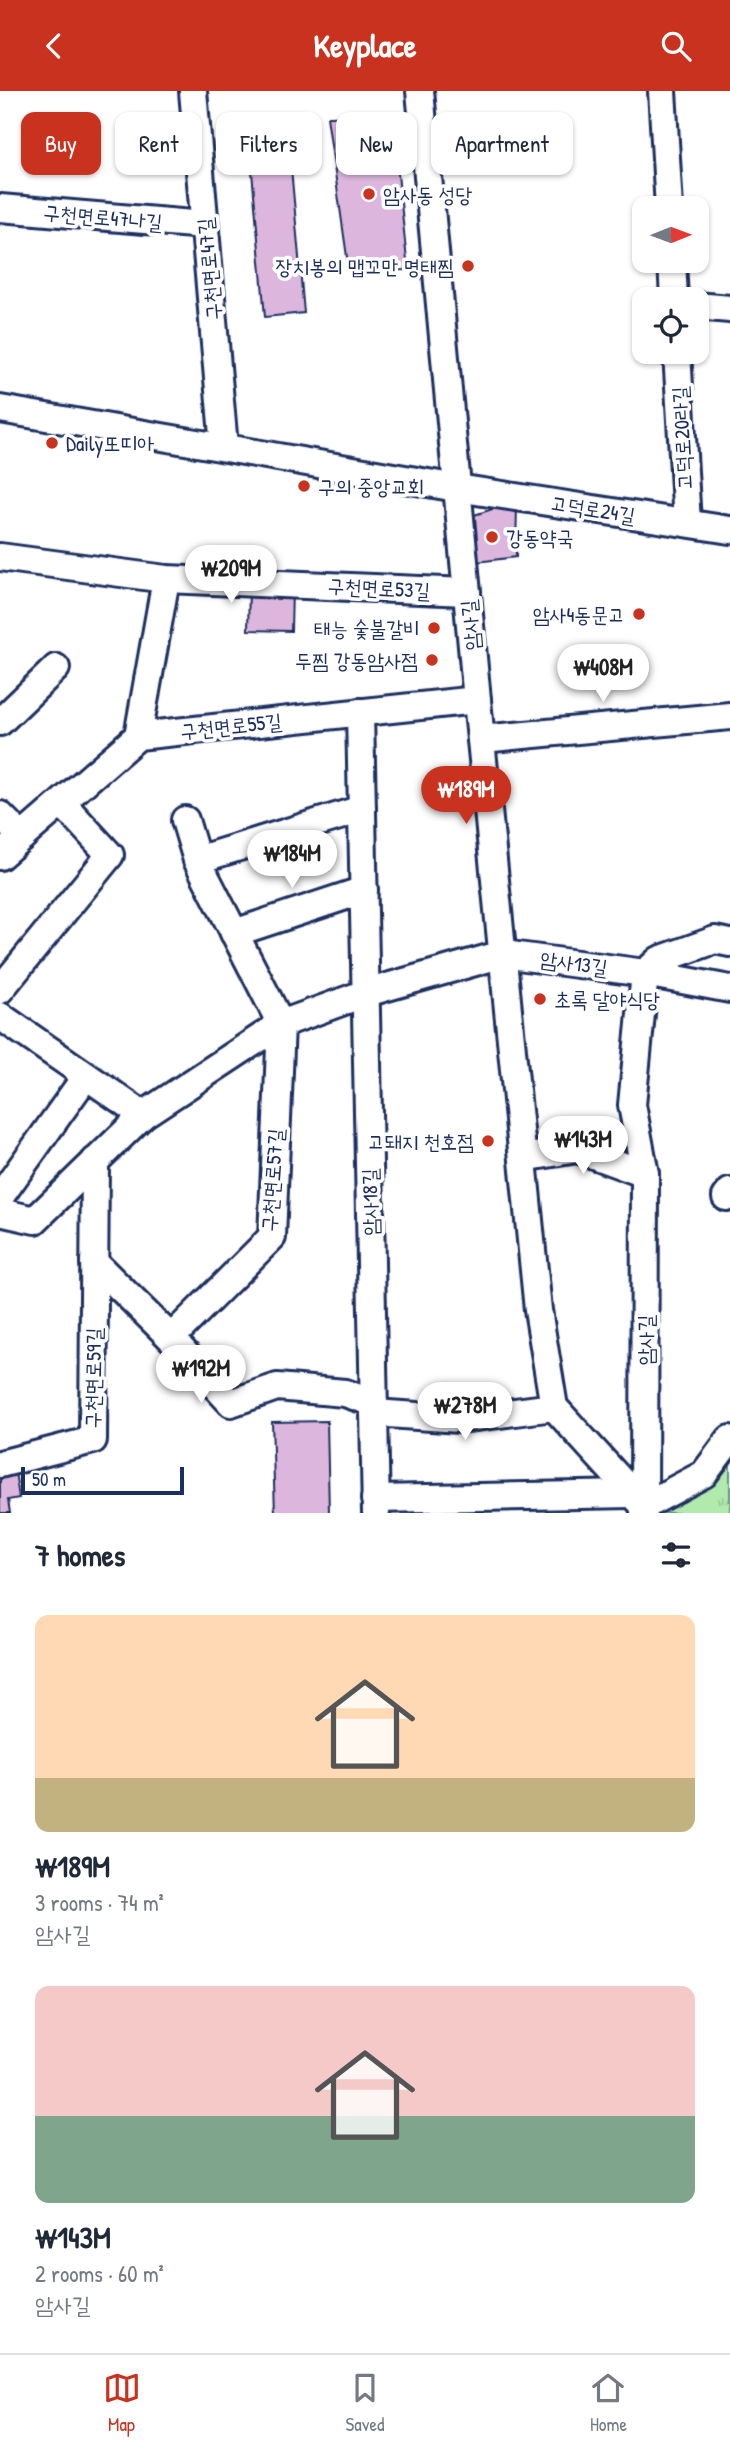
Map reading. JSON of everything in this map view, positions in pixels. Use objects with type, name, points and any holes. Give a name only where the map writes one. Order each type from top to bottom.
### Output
[{"type":"street","name":"구천면로47길","points":[[193,91],[224,447]]},
{"type":"street","name":"암사길","points":[[420,91],[538,1310],[554,1407]]},
{"type":"street","points":[[662,91],[668,196]]},
{"type":"street","name":"구천면로47나길","points":[[0,208],[205,225]]},
{"type":"street","points":[[709,307],[730,309]]},
{"type":"street","name":"고덕로20라길","points":[[678,364],[687,523]]},
{"type":"street","points":[[0,409],[457,488]]},
{"type":"street","name":"고덕로24길","points":[[457,488],[730,530]]},
{"type":"street","name":"구천면로53길","points":[[0,557],[166,579],[467,592]]},
{"type":"street","points":[[0,856],[138,736],[166,579]]},
{"type":"street","points":[[0,722],[56,667]]},
{"type":"street","name":"구천면로55길","points":[[138,736],[477,700]]},
{"type":"street","name":"암사18길","points":[[360,712],[376,1506]]},
{"type":"street","points":[[481,739],[730,716]]},
{"type":"street","points":[[0,990],[110,855],[62,803]]},
{"type":"street","points":[[197,860],[362,809]]},
{"type":"street","points":[[0,815],[22,837]]},
{"type":"street","name":"구천면로57길","points":[[171,1338],[272,1237],[281,1024],[197,860],[185,820]]},
{"type":"street","points":[[234,933],[364,890]]},
{"type":"street","points":[[645,973],[659,960],[715,940],[730,943]]},
{"type":"street","points":[[0,1212],[35,1220],[143,1115],[281,1024],[366,993],[503,954]]},
{"type":"street","name":"암사13길","points":[[503,954],[645,973],[730,989]]},
{"type":"street","name":"암사길","points":[[640,1504],[645,1174],[632,1105],[645,973]]},
{"type":"street","points":[[4,1027],[86,1076],[143,1115]]},
{"type":"street","points":[[0,1197],[86,1076]]},
{"type":"street","points":[[523,1158],[578,1149],[645,1174]]},
{"type":"street","name":"구천면로59길","points":[[0,1464],[93,1440],[95,1161]]},
{"type":"street","points":[[94,1262],[231,1402],[277,1387],[345,1393],[374,1408],[460,1419],[554,1407],[640,1504]]},
{"type":"street","points":[[376,1506],[640,1504],[705,1474],[730,1439]]},
{"type":"green space","points":[[730,1439],[730,1513],[644,1513]]},
{"type":"building","name":"암사동 성당","points":[[327,117],[336,117],[336,175],[398,175],[408,270],[349,271]]},
{"type":"building","points":[[252,175],[292,175],[304,313],[265,317]]},
{"type":"building","name":"강동약국","points":[[517,501],[516,557],[469,563],[465,518]]},
{"type":"building","points":[[249,589],[292,590],[291,631],[248,630]]},
{"type":"building","points":[[327,1421],[329,1513],[275,1513],[272,1422]]},
{"type":"building","points":[[15,1471],[19,1498],[8,1500],[10,1513],[0,1513],[0,1473]]},
{"type":"place","name":"암사동 성당","points":[[369,194]]},
{"type":"place","name":"장치봉의 맵꼬만 명태찜","points":[[468,266]]},
{"type":"place","name":"Daily또띠아","points":[[52,443]]},
{"type":"place","name":"구의 중앙교회","points":[[304,486]]},
{"type":"place","name":"강동약국","points":[[492,537]]},
{"type":"place","name":"암사4동문고","points":[[639,614]]},
{"type":"place","name":"태능 숯불갈비","points":[[434,628]]},
{"type":"place","name":"두찜 강동암사점","points":[[432,660]]},
{"type":"place","name":"초록 달야식당","points":[[540,999]]},
{"type":"place","name":"고돼지 천호점","points":[[488,1141]]}]
